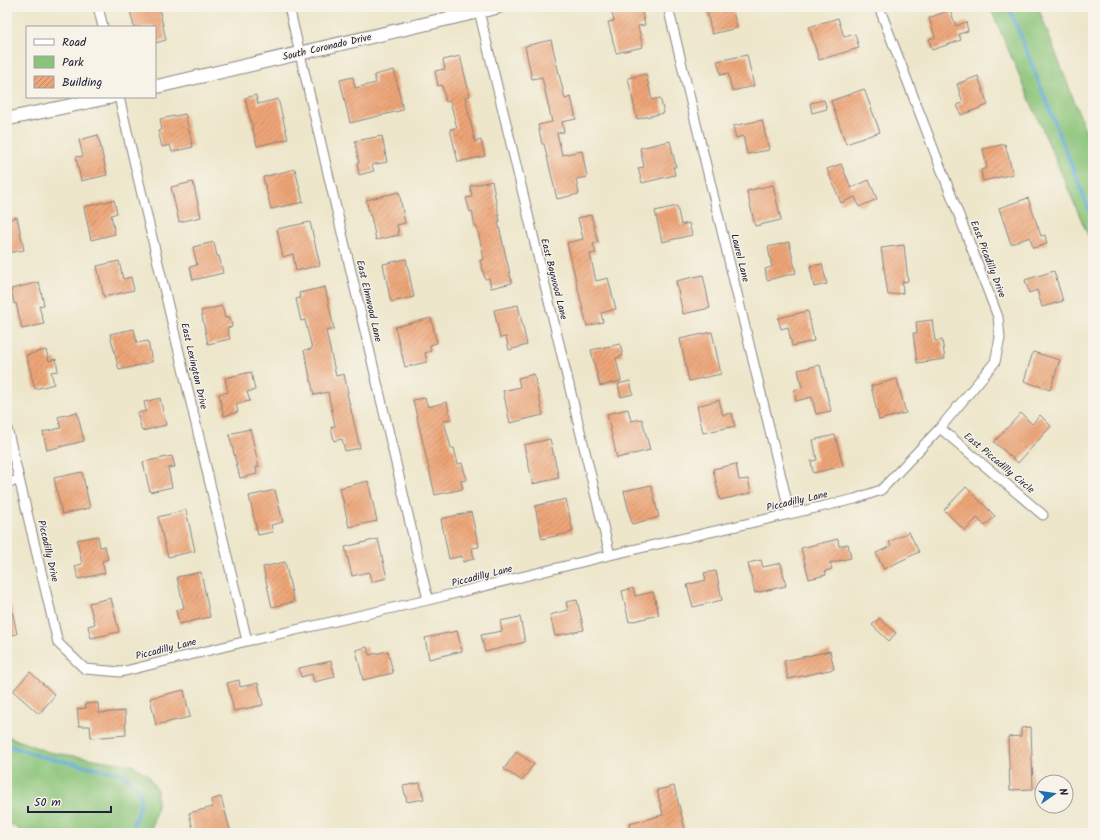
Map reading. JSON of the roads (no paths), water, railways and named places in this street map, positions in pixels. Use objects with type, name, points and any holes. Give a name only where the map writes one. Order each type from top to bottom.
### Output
[{"type":"street","points":[[98,7],[103,26]]},
{"type":"street","name":"East Elmwood Lane","points":[[289,7],[428,600]]},
{"type":"street","name":"South Coronado Drive","points":[[156,87],[478,9],[498,7]]},
{"type":"street","name":"Laurel Lane","points":[[668,7],[790,514]]},
{"type":"street","name":"East Picadilly Drive","points":[[879,7],[998,317],[1000,338],[995,362],[940,428],[881,490]]},
{"type":"street","name":"East Baywood Lane","points":[[478,9],[610,555]]},
{"type":"street","points":[[7,120],[106,98]]},
{"type":"street","name":"East Lexington Drive","points":[[119,98],[247,641]]},
{"type":"street","name":"Piccadilly Drive","points":[[7,428],[58,643],[85,669]]},
{"type":"street","name":"East Piccadilly Circle","points":[[940,428],[1043,515]]},
{"type":"street","points":[[7,483],[19,480]]},
{"type":"street","name":"Piccadilly Lane","points":[[85,669],[121,672],[247,641],[428,600],[610,555],[855,499],[881,490]]},
{"type":"waterway","points":[[1009,7],[1093,219]]},
{"type":"waterway","points":[[7,745],[39,756],[123,774],[137,788],[141,799],[131,833]]}]
